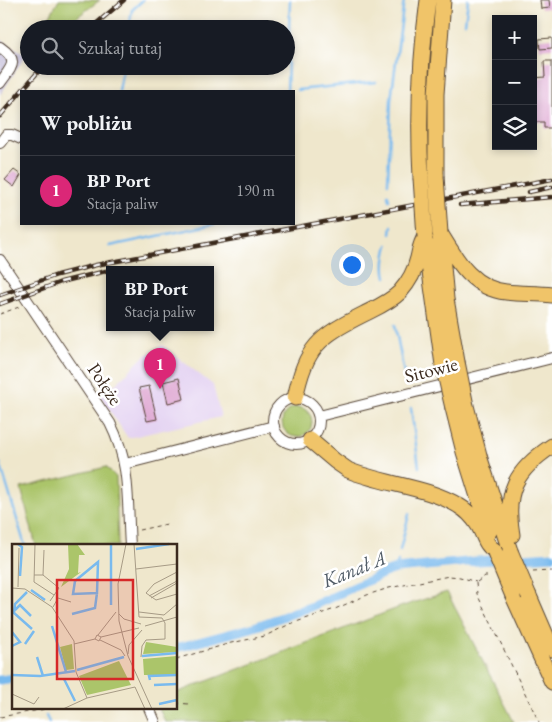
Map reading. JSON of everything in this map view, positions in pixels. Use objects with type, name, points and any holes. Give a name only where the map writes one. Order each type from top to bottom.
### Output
[{"type":"highway","points":[[428,0],[423,37],[420,96],[432,235],[428,269],[459,407],[464,452],[494,550],[552,682]]},
{"type":"highway","points":[[428,177],[443,0]]},
{"type":"highway","points":[[432,235],[462,268],[476,281],[485,286],[504,292],[552,295]]},
{"type":"highway","points":[[295,398],[303,366],[313,348],[340,326],[382,305],[400,292],[414,270],[420,244],[432,235]]},
{"type":"highway","points":[[459,407],[483,469],[510,551],[552,649]]},
{"type":"highway","points":[[310,440],[348,470],[439,496],[459,506],[472,517],[489,547],[494,550]]},
{"type":"highway","points":[[510,551],[513,541],[509,507],[519,474],[528,464],[552,446]]},
{"type":"street","points":[[0,47],[12,57],[13,62],[0,83]]},
{"type":"street","points":[[0,142],[6,135],[20,139]]},
{"type":"street","name":"Połęże","points":[[0,260],[110,423],[120,442],[128,491],[130,544]]},
{"type":"street","name":"Sitowie","points":[[319,416],[552,358]]},
{"type":"street","points":[[295,398],[305,400],[314,406],[319,416],[317,432],[310,440],[301,444],[291,443],[278,435],[274,426],[274,415],[280,406],[284,402],[295,398]]},
{"type":"street","points":[[125,464],[274,426]]},
{"type":"street","points":[[150,710],[155,722]]},
{"type":"path","points":[[0,314],[29,303]]},
{"type":"path","points":[[129,532],[167,524]]},
{"type":"path","points":[[178,658],[265,636],[290,624],[390,588],[449,576],[460,577],[476,582],[477,594],[539,722]]},
{"type":"path","points":[[178,703],[189,704]]},
{"type":"path","points":[[0,717],[40,710]]},
{"type":"shaded area","points":[[0,39],[20,51],[20,64],[0,95]]},
{"type":"shaded area","points":[[162,345],[213,385],[221,417],[128,438],[98,393],[117,383],[142,358]]},
{"type":"green space","points":[[59,0],[100,0],[73,20],[47,20]]},
{"type":"green space","points":[[297,407],[308,411],[312,422],[308,433],[297,437],[286,433],[282,422],[286,411]]},
{"type":"green space","points":[[106,467],[116,477],[118,544],[35,544],[21,488]]},
{"type":"green space","points":[[447,592],[514,722],[165,722],[160,710],[178,710],[178,692],[403,606]]},
{"type":"building","points":[[540,0],[549,0],[550,8],[541,9]]},
{"type":"building","points":[[552,38],[552,48],[540,49],[539,39]]},
{"type":"building","points":[[544,61],[552,61],[552,128],[544,128],[544,122],[537,122],[537,78],[545,77]]},
{"type":"building","points":[[14,170],[20,174],[14,187],[5,180]]},
{"type":"building","points":[[179,378],[184,399],[168,403],[163,382]]},
{"type":"building","points":[[149,386],[157,419],[147,421],[139,388]]},
{"type":"waterway","points":[[130,20],[132,10],[143,0]]},
{"type":"waterway","points":[[289,20],[290,0]]},
{"type":"waterway","points":[[388,183],[391,100],[404,0]]},
{"type":"waterway","points":[[465,23],[468,0]]},
{"type":"waterway","points":[[119,90],[122,75]]},
{"type":"waterway","points":[[287,90],[288,75]]},
{"type":"waterway","points":[[297,90],[376,82]]},
{"type":"waterway","points":[[388,195],[389,200]]},
{"type":"waterway","points":[[110,246],[210,225]]},
{"type":"waterway","points":[[391,234],[392,226]]},
{"type":"waterway","points":[[386,277],[385,261],[388,245]]},
{"type":"waterway","points":[[395,325],[405,379]]},
{"type":"waterway","points":[[411,408],[419,467]]},
{"type":"waterway","points":[[0,463],[24,544]]},
{"type":"waterway","points":[[400,550],[409,514]]},
{"type":"waterway","name":"Kanał A","points":[[178,647],[251,628],[310,607],[396,569],[552,556]]},
{"type":"waterway","name":"Kanał A","points":[[396,569],[398,561]]},
{"type":"waterway","name":"Kanał A","points":[[0,680],[12,678]]},
{"type":"waterway","points":[[46,716],[49,722]]},
{"type":"railway","points":[[101,20],[124,0]]},
{"type":"railway","points":[[22,90],[35,75]]},
{"type":"railway","points":[[0,116],[20,93]]},
{"type":"railway","points":[[0,295],[57,275],[96,265],[552,179]]},
{"type":"railway","points":[[529,192],[552,187]]},
{"type":"railway","points":[[460,205],[552,197]]},
{"type":"railway","points":[[0,304],[61,282],[106,271]]},
{"type":"place","name":"BP Port","points":[[160,389]]}]
